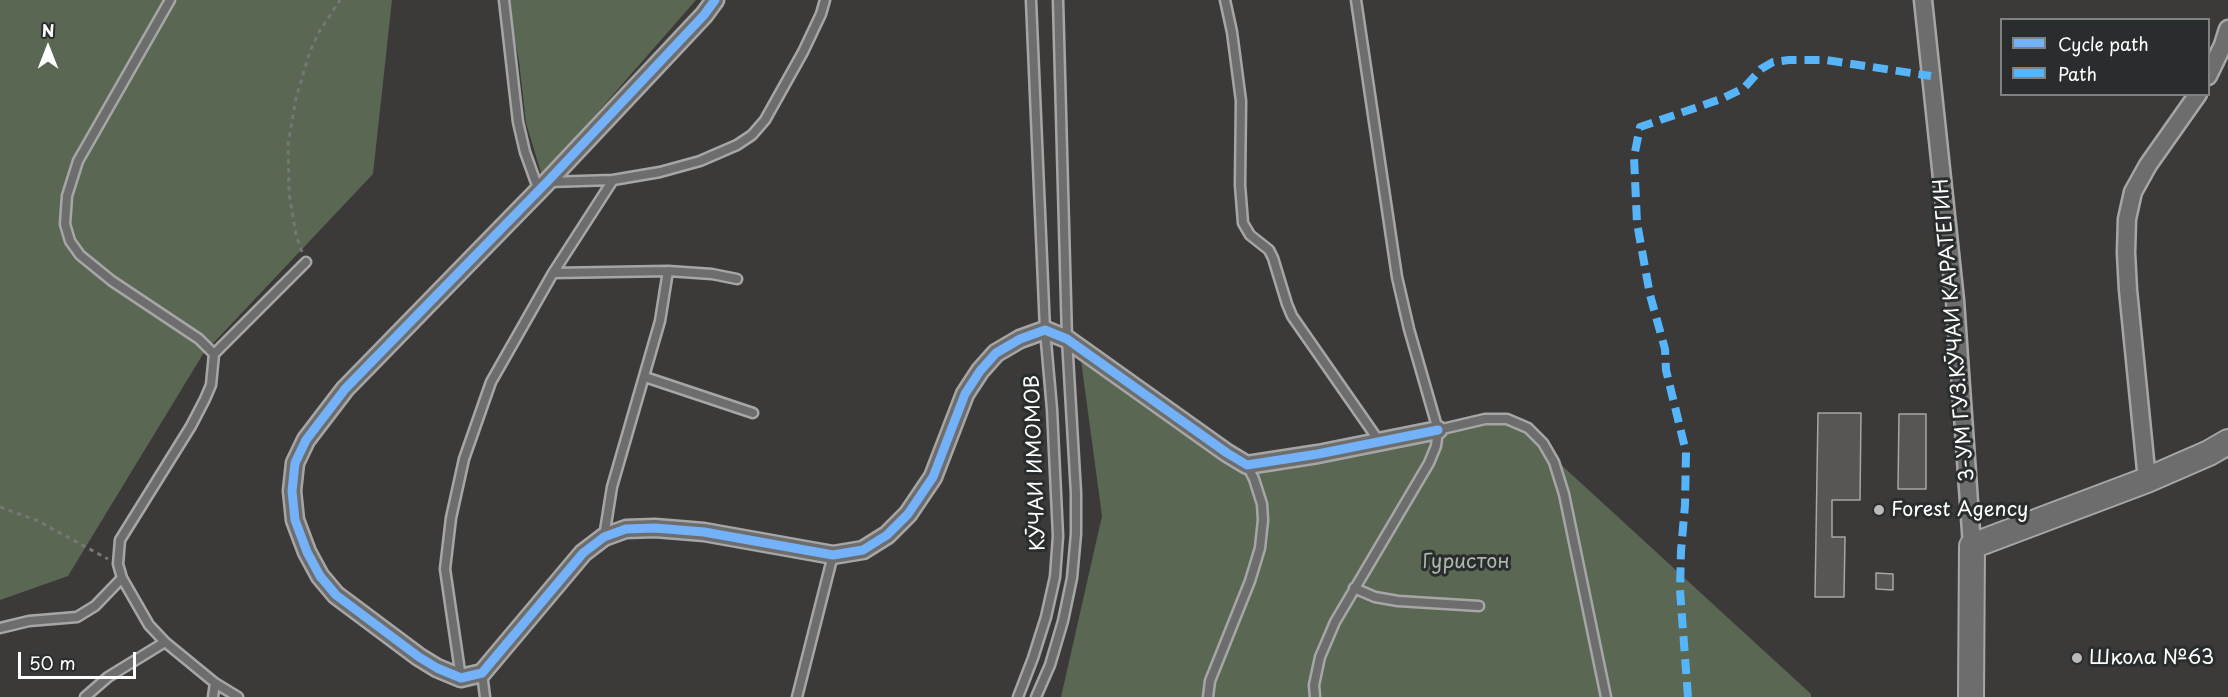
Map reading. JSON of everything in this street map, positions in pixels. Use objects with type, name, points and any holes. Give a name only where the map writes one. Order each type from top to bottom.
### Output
[{"type":"street","points":[[715,0],[704,15],[543,186],[345,389],[306,440],[295,463],[292,491],[295,520],[307,552],[320,576],[336,595],[437,668],[461,678],[482,673],[583,553],[604,537],[626,529],[654,528],[704,532],[833,555],[863,550],[887,535],[908,514],[933,477],[965,394],[980,371],[996,353],[1020,339],[1045,330],[1067,339],[1247,465],[1438,430]]},
{"type":"street","name":"3-УМ ГУЗ.КӮЧАИ КАРАТЕГИН","points":[[1923,0],[1955,300],[1972,546],[1971,697]]},
{"type":"street","points":[[2210,72],[2228,29]]},
{"type":"street","points":[[2146,480],[2128,290],[2127,219],[2133,192],[2148,165],[2197,96]]},
{"type":"street","points":[[1972,546],[2146,480],[2209,453],[2228,442]]},
{"type":"lane","points":[[170,0],[78,161],[67,196],[65,224],[70,241],[80,255],[112,281],[185,329],[214,354]]},
{"type":"lane","points":[[504,0],[518,122],[525,152],[543,186],[613,180],[660,172],[700,161],[737,145],[752,135],[765,120],[803,52],[825,0]]},
{"type":"lane","name":"КӮЧАИ ИМОМОВ","points":[[1018,697],[1041,637],[1053,587],[1056,558],[1057,497],[1045,330],[1031,0]]},
{"type":"lane","name":"КӮЧАИ ИМОМОВ","points":[[1036,697],[1050,665],[1063,621],[1075,556],[1076,493],[1067,339],[1058,0]]},
{"type":"lane","points":[[1225,0],[1233,32],[1241,101],[1240,185],[1243,223],[1250,235],[1269,250],[1292,316],[1379,441]]},
{"type":"lane","points":[[1315,697],[1314,686],[1320,657],[1335,622],[1429,463],[1436,446],[1438,430],[1409,329],[1397,277],[1356,0]]},
{"type":"lane","points":[[461,678],[445,569],[457,488],[476,420],[491,382],[553,273],[613,180]]},
{"type":"lane","points":[[238,697],[215,683],[165,642],[149,625],[122,578],[118,564],[118,550],[126,528],[191,426],[205,399],[211,385],[214,354],[306,262]]},
{"type":"lane","points":[[553,273],[668,271],[712,274],[737,279]]},
{"type":"lane","points":[[604,537],[612,487],[660,321],[668,271]]},
{"type":"lane","points":[[645,377],[684,388],[753,413]]},
{"type":"lane","points":[[1438,430],[1485,419],[1507,419],[1528,428],[1543,443],[1554,462],[1564,494],[1606,697]]},
{"type":"lane","points":[[1208,697],[1213,672],[1250,581],[1260,548],[1262,504],[1247,465]]},
{"type":"lane","points":[[797,697],[833,555]]},
{"type":"lane","points":[[0,628],[29,621],[77,617],[95,606],[122,578]]},
{"type":"lane","points":[[1354,588],[1375,597],[1398,601],[1479,606]]},
{"type":"lane","points":[[85,697],[108,677],[165,642]]},
{"type":"lane","points":[[482,673],[485,697]]},
{"type":"lane","points":[[213,697],[215,683]]},
{"type":"path","points":[[306,262],[292,214],[288,145],[296,98],[310,51],[319,32],[340,0]]},
{"type":"path","points":[[0,507],[38,521],[118,564]]},
{"type":"green space","points":[[0,0],[392,0],[373,174],[203,354],[68,576],[0,600]]},
{"type":"green space","points":[[507,0],[696,0],[542,176],[526,123],[519,61]]},
{"type":"green space","name":"Гуристон","points":[[1080,353],[1256,462],[1509,417],[1811,694],[1811,697],[1061,697],[1102,516]]},
{"type":"building","points":[[1818,413],[1861,413],[1860,500],[1832,500],[1832,537],[1845,537],[1844,597],[1815,597]]},
{"type":"building","points":[[1899,414],[1926,414],[1926,489],[1898,489]]},
{"type":"building","points":[[1876,573],[1893,574],[1893,590],[1876,589]]},
{"type":"marked path","points":[[1688,697],[1680,590],[1686,452],[1666,370],[1665,349],[1650,295],[1637,223],[1634,157],[1640,127],[1721,99],[1744,88],[1761,69],[1773,62],[1826,60],[1931,76]]},
{"type":"cycle path","points":[[715,0],[704,15],[547,182],[345,389],[306,440],[295,463],[292,491],[295,520],[307,552],[320,576],[336,595],[437,668],[461,678],[482,673],[583,553],[604,537],[626,529],[655,528],[704,532],[833,555],[863,550],[887,535],[908,514],[933,477],[965,394],[980,371],[996,353],[1020,339],[1045,330],[1067,339],[1247,465],[1318,454],[1438,430]]},
{"type":"place","name":"Forest Agency","points":[[1879,510]]},
{"type":"place","name":"Школа №63","points":[[2077,658]]}]
